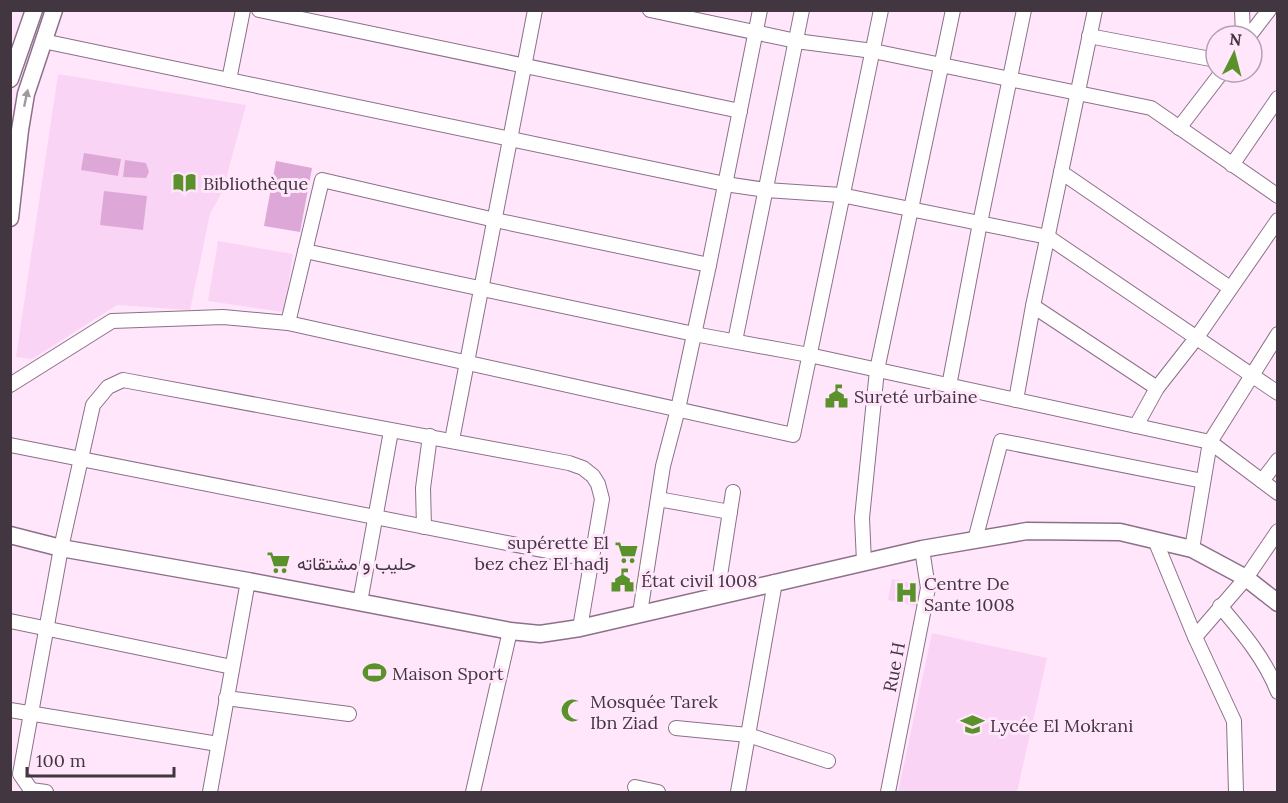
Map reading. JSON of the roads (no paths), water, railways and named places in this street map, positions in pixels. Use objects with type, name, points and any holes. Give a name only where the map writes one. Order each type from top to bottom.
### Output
[{"type":"main road","points":[[10,79],[34,10]]},
{"type":"main road","points":[[10,218],[26,94],[54,10]]},
{"type":"main road","points":[[24,38],[43,41]]},
{"type":"main road","points":[[10,535],[61,548],[510,631],[540,633],[580,628],[922,549],[1027,531],[1120,532],[1192,549],[1246,578],[1278,603]]},
{"type":"street","points":[[229,80],[243,10]]},
{"type":"street","points":[[259,10],[740,111]]},
{"type":"street","points":[[452,440],[535,10]]},
{"type":"street","points":[[650,10],[796,41],[873,51],[1151,108],[1278,196]]},
{"type":"street","points":[[640,613],[663,466],[678,409],[709,265],[760,10]]},
{"type":"street","points":[[735,342],[802,10]]},
{"type":"street","points":[[10,385],[112,321],[223,317],[288,323],[793,435],[881,10]]},
{"type":"street","points":[[864,562],[862,518],[877,370],[953,10]]},
{"type":"street","points":[[949,386],[1024,10]]},
{"type":"street","points":[[1016,400],[1033,306],[1095,10]]},
{"type":"street","points":[[1258,24],[1269,10]]},
{"type":"street","points":[[1089,36],[1204,58]]},
{"type":"street","points":[[43,41],[725,184],[766,190],[841,195],[1048,237],[1278,393]]},
{"type":"street","points":[[1179,128],[1213,84]]},
{"type":"street","points":[[1232,165],[1273,115],[1278,98]]},
{"type":"street","points":[[1061,172],[1230,288]]},
{"type":"street","points":[[288,323],[322,180],[495,220],[709,265]]},
{"type":"street","points":[[1136,426],[1157,388],[1197,337],[1278,220]]},
{"type":"street","points":[[305,251],[1210,442],[1278,493]]},
{"type":"street","points":[[1033,306],[1157,388]]},
{"type":"street","points":[[1192,549],[1210,442],[1278,334]]},
{"type":"street","points":[[45,792],[32,790],[21,774],[61,548],[93,405],[108,387],[123,380],[569,463],[589,472],[598,484],[603,500],[580,628]]},
{"type":"street","points":[[360,602],[392,430]]},
{"type":"street","points":[[424,527],[423,488],[430,436]]},
{"type":"street","points":[[975,540],[1001,441],[1203,481]]},
{"type":"street","points":[[10,445],[593,560]]},
{"type":"street","points":[[1262,481],[1278,460]]},
{"type":"street","points":[[717,596],[733,492]]},
{"type":"street","points":[[658,499],[730,512]]},
{"type":"street","points":[[1195,637],[1246,578],[1278,531]]},
{"type":"street","points":[[1155,540],[1195,637],[1234,721],[1236,792]]},
{"type":"street","name":"Rue H","points":[[888,792],[928,588],[922,549]]},
{"type":"street","points":[[210,792],[248,581]]},
{"type":"street","points":[[738,792],[775,582]]},
{"type":"street","points":[[1220,606],[1251,642],[1272,676],[1278,692]]},
{"type":"street","points":[[10,621],[232,667]]},
{"type":"street","points":[[473,792],[510,631]]},
{"type":"street","points":[[226,698],[349,714]]},
{"type":"street","points":[[10,710],[218,744]]},
{"type":"street","points":[[676,728],[748,735],[828,761]]},
{"type":"street","points":[[634,787],[658,792]]},
{"type":"place","name":"Bibliothèque","points":[[185,183]]},
{"type":"place","name":"Sureté urbaine","points":[[836,396]]},
{"type":"place","name":"supérette El bez chez El hadj","points":[[627,552]]},
{"type":"place","name":"حليب و مشتقاته","points":[[279,563]]},
{"type":"place","name":"État civil 1008","points":[[623,580]]},
{"type":"place","name":"Centre De Sante 1008","points":[[906,593]]},
{"type":"place","name":"Maison Sport","points":[[374,673]]},
{"type":"place","name":"Mosquée Tarek Ibn Ziad","points":[[572,711]]},
{"type":"place","name":"Lycée El Mokrani","points":[[972,725]]}]
